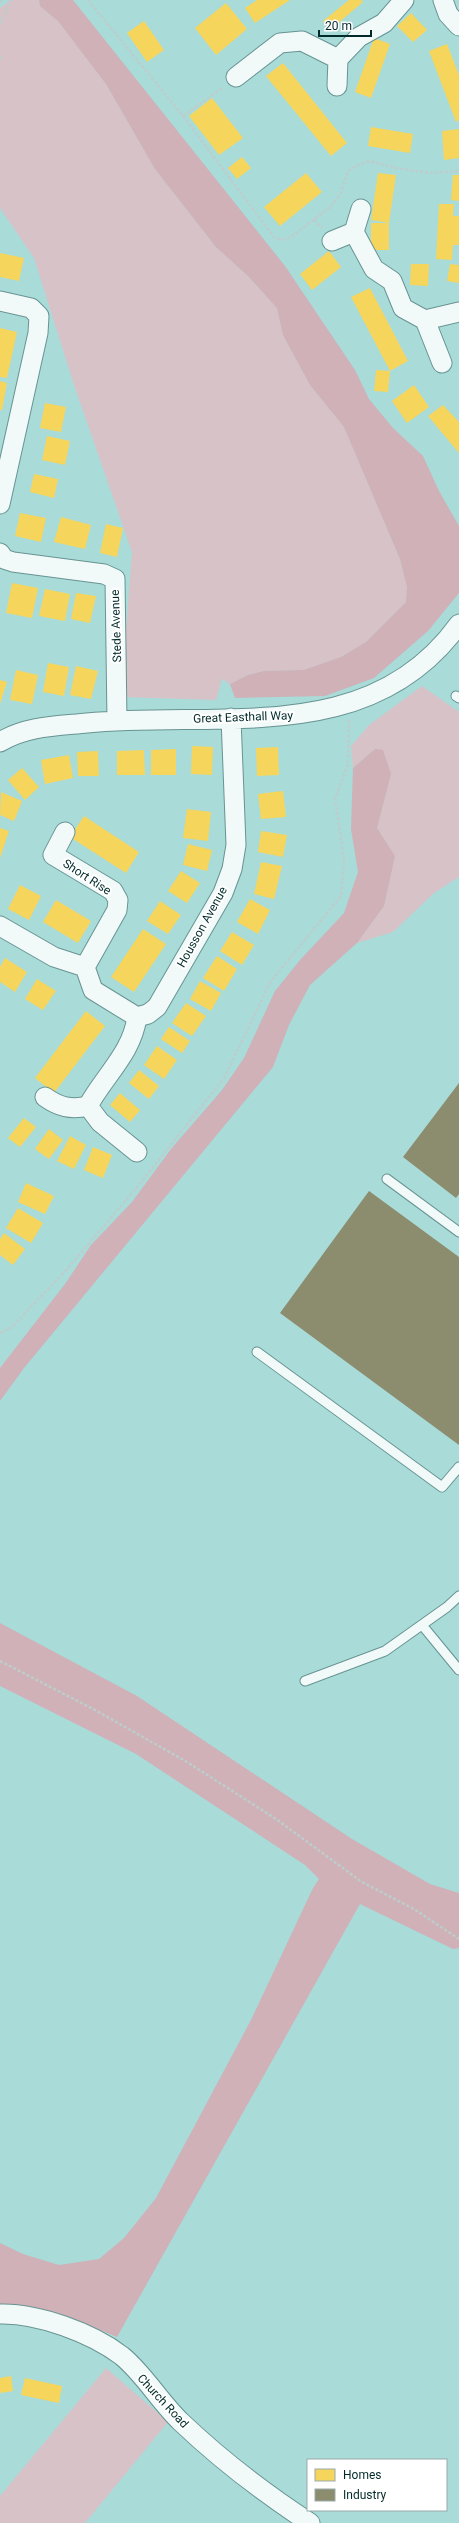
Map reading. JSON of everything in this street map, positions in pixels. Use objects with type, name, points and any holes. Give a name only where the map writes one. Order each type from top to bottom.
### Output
[{"type":"street","points":[[337,86],[338,59],[359,37],[384,23],[404,0]]},
{"type":"street","points":[[443,0],[448,14],[459,26]]},
{"type":"street","points":[[236,77],[280,43],[302,41],[338,59]]},
{"type":"street","points":[[361,209],[354,232],[374,270],[392,281],[403,308],[425,320],[442,363]]},
{"type":"street","points":[[332,241],[354,232]]},
{"type":"street","points":[[0,302],[31,308],[38,316],[38,333],[0,504]]},
{"type":"street","points":[[425,320],[459,312]]},
{"type":"street","name":"Stede Avenue","points":[[0,553],[4,559],[12,562],[104,574],[114,579],[117,720]]},
{"type":"street","name":"Great Easthall Way","points":[[0,742],[25,731],[117,720],[284,717],[344,707],[393,687],[416,671],[459,624]]},
{"type":"street","name":"Housson Avenue","points":[[137,1017],[148,1014],[157,1007],[220,899],[232,869],[236,844],[231,718]]},
{"type":"street","name":"Short Rise","points":[[65,832],[53,854],[113,891],[118,900],[117,910],[85,967]]},
{"type":"street","points":[[0,926],[54,957],[85,967],[92,990],[137,1017],[130,1045],[98,1088],[88,1106],[78,1109],[58,1106],[45,1097]]},
{"type":"street","points":[[88,1106],[100,1122],[137,1152]]},
{"type":"street","name":"Church Road","points":[[0,2314],[15,2314],[73,2329],[122,2356],[180,2421],[262,2492],[310,2523]]},
{"type":"lane","points":[[387,1179],[459,1232]]},
{"type":"lane","points":[[257,1352],[442,1487],[459,1467]]},
{"type":"lane","points":[[305,1681],[385,1651],[422,1625],[459,1596]]},
{"type":"lane","points":[[422,1625],[459,1670]]},
{"type":"path","points":[[0,24],[11,0]]},
{"type":"path","points":[[88,0],[183,116],[274,237],[282,240],[291,237],[330,207],[340,195],[348,171],[358,164],[369,161],[396,168],[429,173],[459,171]]},
{"type":"path","points":[[183,116],[236,77]]},
{"type":"path","points":[[0,1333],[12,1327],[68,1268],[138,1186],[224,1078],[271,981],[341,896],[344,860],[335,799],[348,764],[349,718]]},
{"type":"path","points":[[0,1661],[95,1710],[187,1762],[276,1819],[362,1882],[414,1909],[459,1939]]},
{"type":"shaded area","points":[[10,0],[39,0],[40,6],[58,21],[106,84],[155,169],[216,247],[248,276],[277,308],[283,335],[310,385],[344,427],[400,559],[407,587],[406,602],[366,642],[341,657],[304,670],[264,671],[248,675],[230,684],[222,679],[216,700],[121,697],[132,552],[74,385],[34,258],[0,208],[0,8]]},
{"type":"shaded area","points":[[39,0],[73,0],[285,266],[355,370],[369,399],[393,428],[423,456],[439,491],[459,526],[459,593],[428,631],[374,678],[325,696],[235,698],[230,684],[248,675],[264,671],[304,670],[341,657],[366,642],[406,602],[407,587],[400,559],[344,427],[310,385],[283,335],[277,308],[248,276],[216,247],[155,169],[106,84],[58,21],[40,6]]},
{"type":"shaded area","points":[[422,686],[459,712],[459,877],[434,893],[393,932],[357,943],[384,906],[395,856],[377,828],[391,774],[375,749],[353,768],[351,746],[369,725]]},
{"type":"shaded area","points":[[375,749],[383,750],[391,774],[377,828],[395,856],[384,906],[357,943],[310,985],[289,1025],[273,1067],[24,1368],[0,1401],[0,1368],[65,1284],[91,1245],[132,1202],[171,1149],[222,1090],[244,1058],[275,991],[300,960],[344,913],[358,872],[351,829],[353,768]]},
{"type":"shaded area","points":[[0,1623],[137,1696],[352,1839],[430,1884],[459,1893],[459,1948],[453,1949],[360,1904],[117,2337],[73,2319],[30,2311],[0,2309],[0,2243],[23,2254],[59,2265],[99,2259],[124,2238],[156,2198],[251,2020],[313,1888],[319,1879],[305,1865],[136,1754],[0,1686]]},
{"type":"shaded area","points":[[106,2368],[168,2422],[85,2523],[0,2523],[0,2496]]},
{"type":"building: Homes","points":[[257,0],[290,0],[255,23],[245,8]]},
{"type":"building: Homes","points":[[349,0],[361,0],[363,2],[330,30],[323,21]]},
{"type":"building: Homes","points":[[226,3],[247,29],[216,55],[195,28]]},
{"type":"building: Homes","points":[[411,13],[427,30],[413,42],[397,26]]},
{"type":"building: Homes","points":[[144,21],[164,50],[147,62],[127,33]]},
{"type":"building: Homes","points":[[374,38],[390,44],[371,98],[355,92]]},
{"type":"building: Homes","points":[[447,44],[459,75],[459,120],[456,122],[429,51]]},
{"type":"building: Homes","points":[[283,63],[347,143],[331,156],[266,76]]},
{"type":"building: Homes","points":[[212,98],[243,138],[219,155],[189,116]]},
{"type":"building: Homes","points":[[371,127],[413,134],[410,153],[368,146]]},
{"type":"building: Homes","points":[[459,129],[459,158],[444,160],[442,131]]},
{"type":"building: Homes","points":[[242,157],[251,168],[237,179],[228,168]]},
{"type":"building: Homes","points":[[306,173],[322,192],[280,226],[264,207]]},
{"type":"building: Homes","points":[[378,173],[396,175],[389,223],[371,220]]},
{"type":"building: Homes","points":[[453,175],[459,175],[459,201],[451,200]]},
{"type":"building: Homes","points":[[439,204],[454,204],[453,216],[459,216],[459,245],[453,245],[452,260],[436,259]]},
{"type":"building: Homes","points":[[371,223],[389,223],[389,250],[371,250]]},
{"type":"building: Homes","points":[[329,251],[341,267],[312,290],[300,274]]},
{"type":"building: Homes","points":[[0,253],[24,258],[19,281],[0,277]]},
{"type":"building: Homes","points":[[411,264],[429,264],[428,286],[410,285]]},
{"type":"building: Homes","points":[[450,264],[459,265],[459,283],[447,281]]},
{"type":"building: Homes","points":[[370,288],[408,361],[390,371],[351,297]]},
{"type":"building: Homes","points":[[0,328],[17,332],[7,378],[0,377]]},
{"type":"building: Homes","points":[[376,370],[390,371],[388,392],[374,391]]},
{"type":"building: Homes","points":[[0,381],[7,383],[2,410],[0,410]]},
{"type":"building: Homes","points":[[414,385],[429,407],[407,423],[392,401]]},
{"type":"building: Homes","points":[[45,403],[66,407],[61,432],[40,428]]},
{"type":"building: Homes","points":[[443,405],[459,422],[459,453],[428,416]]},
{"type":"building: Homes","points":[[47,436],[70,441],[65,465],[42,460]]},
{"type":"building: Homes","points":[[34,474],[58,479],[54,498],[30,492]]},
{"type":"building: Homes","points":[[20,513],[46,518],[41,542],[15,536]]},
{"type":"building: Homes","points":[[61,517],[91,525],[85,549],[54,542]]},
{"type":"building: Homes","points":[[106,524],[123,528],[117,557],[100,553]]},
{"type":"building: Homes","points":[[12,583],[38,588],[32,618],[6,613]]},
{"type":"building: Homes","points":[[45,589],[70,594],[65,621],[39,616]]},
{"type":"building: Homes","points":[[76,593],[96,596],[90,623],[71,619]]},
{"type":"building: Homes","points":[[48,663],[69,667],[64,696],[43,692]]},
{"type":"building: Homes","points":[[76,666],[98,671],[91,699],[70,695]]},
{"type":"building: Homes","points":[[16,670],[38,675],[32,704],[10,700]]},
{"type":"building: Homes","points":[[0,680],[7,682],[0,704]]},
{"type":"building: Homes","points":[[192,746],[213,747],[212,775],[191,774]]},
{"type":"building: Homes","points":[[278,747],[279,775],[257,776],[256,748]]},
{"type":"building: Homes","points":[[176,749],[176,775],[151,775],[151,750]]},
{"type":"building: Homes","points":[[144,750],[145,775],[117,775],[117,751]]},
{"type":"building: Homes","points":[[98,751],[99,776],[78,776],[77,752]]},
{"type":"building: Homes","points":[[69,755],[73,778],[45,784],[41,760]]},
{"type":"building: Homes","points":[[22,768],[39,787],[25,800],[8,780]]},
{"type":"building: Homes","points":[[283,791],[286,817],[261,819],[258,794]]},
{"type":"building: Homes","points":[[1,792],[22,801],[14,821],[0,815]]},
{"type":"building: Homes","points":[[187,809],[211,812],[208,841],[183,838]]},
{"type":"building: Homes","points":[[84,816],[139,852],[126,873],[70,837]]},
{"type":"building: Homes","points":[[0,828],[9,831],[0,858]]},
{"type":"building: Homes","points":[[261,831],[287,835],[283,857],[258,852]]},
{"type":"building: Homes","points":[[188,844],[212,850],[207,871],[183,865]]},
{"type":"building: Homes","points":[[261,862],[282,866],[274,899],[254,894]]},
{"type":"building: Homes","points":[[181,871],[200,883],[187,903],[168,891]]},
{"type":"building: Homes","points":[[20,885],[41,896],[29,920],[8,909]]},
{"type":"building: Homes","points":[[250,899],[270,910],[258,934],[237,922]]},
{"type":"building: Homes","points":[[56,900],[91,921],[78,943],[43,922]]},
{"type":"building: Homes","points":[[160,901],[181,915],[168,934],[147,921]]},
{"type":"building: Homes","points":[[143,929],[166,944],[134,992],[111,977]]},
{"type":"building: Homes","points":[[232,932],[254,945],[242,965],[220,951]]},
{"type":"building: Homes","points":[[217,956],[237,969],[224,991],[203,978]]},
{"type":"building: Homes","points":[[5,958],[27,972],[15,992],[0,982],[0,967]]},
{"type":"building: Homes","points":[[37,979],[56,991],[43,1010],[25,999]]},
{"type":"building: Homes","points":[[200,981],[221,993],[211,1011],[190,999]]},
{"type":"building: Homes","points":[[186,1003],[206,1016],[192,1036],[172,1023]]},
{"type":"building: Homes","points":[[86,1011],[105,1026],[54,1093],[35,1078]]},
{"type":"building: Homes","points":[[169,1027],[190,1041],[182,1053],[161,1039]]},
{"type":"building: Homes","points":[[157,1046],[177,1060],[164,1079],[144,1065]]},
{"type":"building: Homes","points":[[139,1070],[159,1086],[149,1099],[129,1083]]},
{"type":"building: Homes","points":[[120,1093],[140,1110],[130,1122],[110,1105]]},
{"type":"building: Homes","points":[[24,1118],[36,1127],[20,1147],[8,1138]]},
{"type":"building: Homes","points":[[49,1129],[63,1140],[49,1159],[35,1149]]},
{"type":"building: Homes","points":[[70,1136],[86,1145],[74,1169],[57,1161]]},
{"type":"building: Homes","points":[[93,1147],[112,1155],[103,1178],[84,1170]]},
{"type":"building: Homes","points":[[26,1183],[54,1196],[45,1214],[18,1202]]},
{"type":"building: Homes","points":[[18,1208],[43,1223],[31,1243],[6,1228]]},
{"type":"building: Homes","points":[[4,1233],[25,1249],[13,1265],[0,1255],[0,1239]]},
{"type":"building: Homes","points":[[11,2376],[13,2391],[0,2393],[0,2378]]},
{"type":"building: Homes","points":[[25,2378],[62,2386],[59,2403],[21,2395]]},
{"type":"building: Industry","points":[[459,1083],[459,1194],[456,1198],[403,1157]]},
{"type":"building: Industry","points":[[369,1191],[459,1257],[459,1445],[280,1313]]}]
